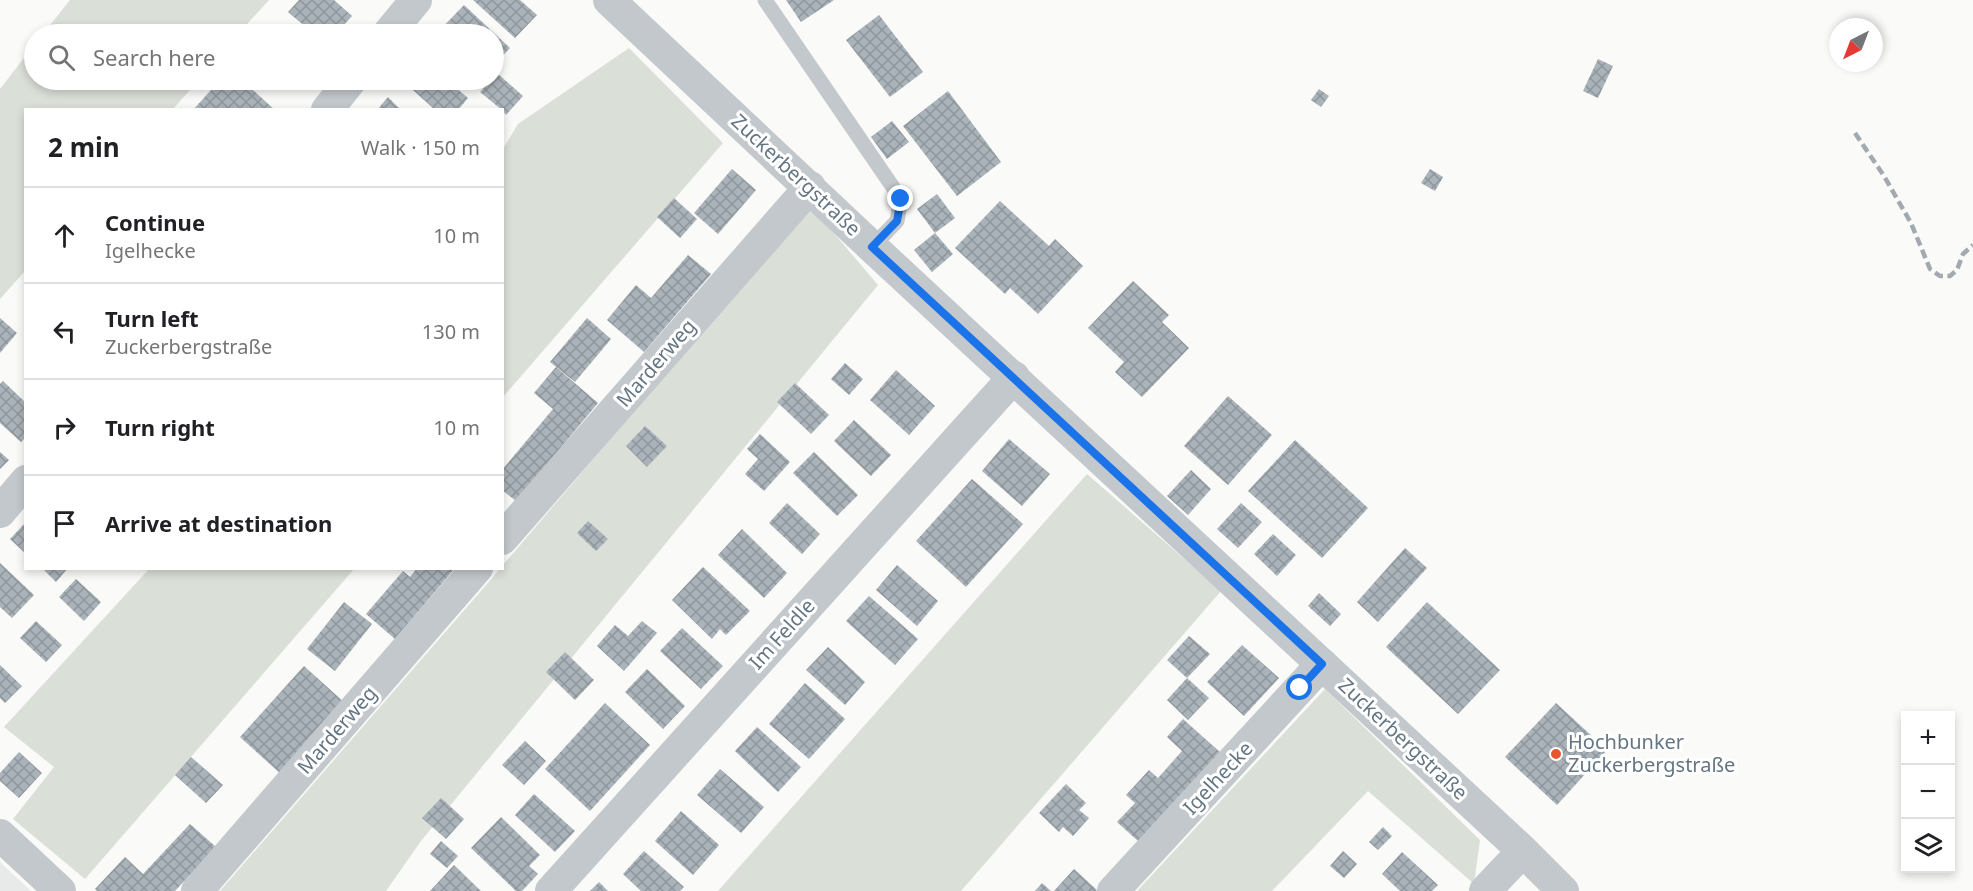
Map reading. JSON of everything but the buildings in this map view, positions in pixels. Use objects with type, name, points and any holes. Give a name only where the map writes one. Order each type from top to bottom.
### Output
[{"type":"street","points":[[396,24],[416,0]]},
{"type":"street","name":"Zuckerbergstraße","points":[[609,0],[1523,851],[1563,891]]},
{"type":"street","points":[[329,108],[343,90]]},
{"type":"street","name":"Marderweg","points":[[504,537],[810,187]]},
{"type":"street","name":"Im Feldle","points":[[550,891],[1014,377]]},
{"type":"street","points":[[0,512],[24,483]]},
{"type":"street","name":"Marderweg","points":[[197,891],[475,570]]},
{"type":"street","name":"Igelhecke","points":[[1113,891],[1322,664]]},
{"type":"street","points":[[0,835],[60,891]]},
{"type":"street","points":[[1485,891],[1523,851]]},
{"type":"lane","points":[[765,0],[901,199],[897,221],[872,247]]},
{"type":"shaded area","points":[[70,0],[269,0],[247,24],[51,24]]},
{"type":"shaded area","points":[[629,48],[723,143],[504,396],[504,147],[518,124]]},
{"type":"shaded area","points":[[24,58],[24,90],[190,90],[174,108],[24,108],[24,272],[0,299],[0,89]]},
{"type":"shaded area","points":[[810,205],[878,285],[421,841],[386,891],[220,891],[499,570],[504,570],[504,564]]},
{"type":"shaded area","points":[[1087,474],[1221,591],[961,891],[718,891]]},
{"type":"shaded area","points":[[148,570],[353,570],[85,879],[13,819],[54,767],[4,727]]},
{"type":"shaded area","points":[[1325,689],[1480,840],[1474,884],[1368,791],[1272,891],[1137,891]]},
{"type":"shaded area","points":[[0,862],[31,891],[0,891]]},
{"type":"railway","points":[[1855,133],[1884,176],[1911,223],[1930,269],[1940,276],[1950,276],[1957,270],[1963,254],[1973,245]]},
{"type":"place","name":"Hochbunker Zuckerbergstraße","points":[[1556,754]]},
{"type":"route","points":[[901,199],[897,221],[872,247],[1322,664],[1300,688]]}]
